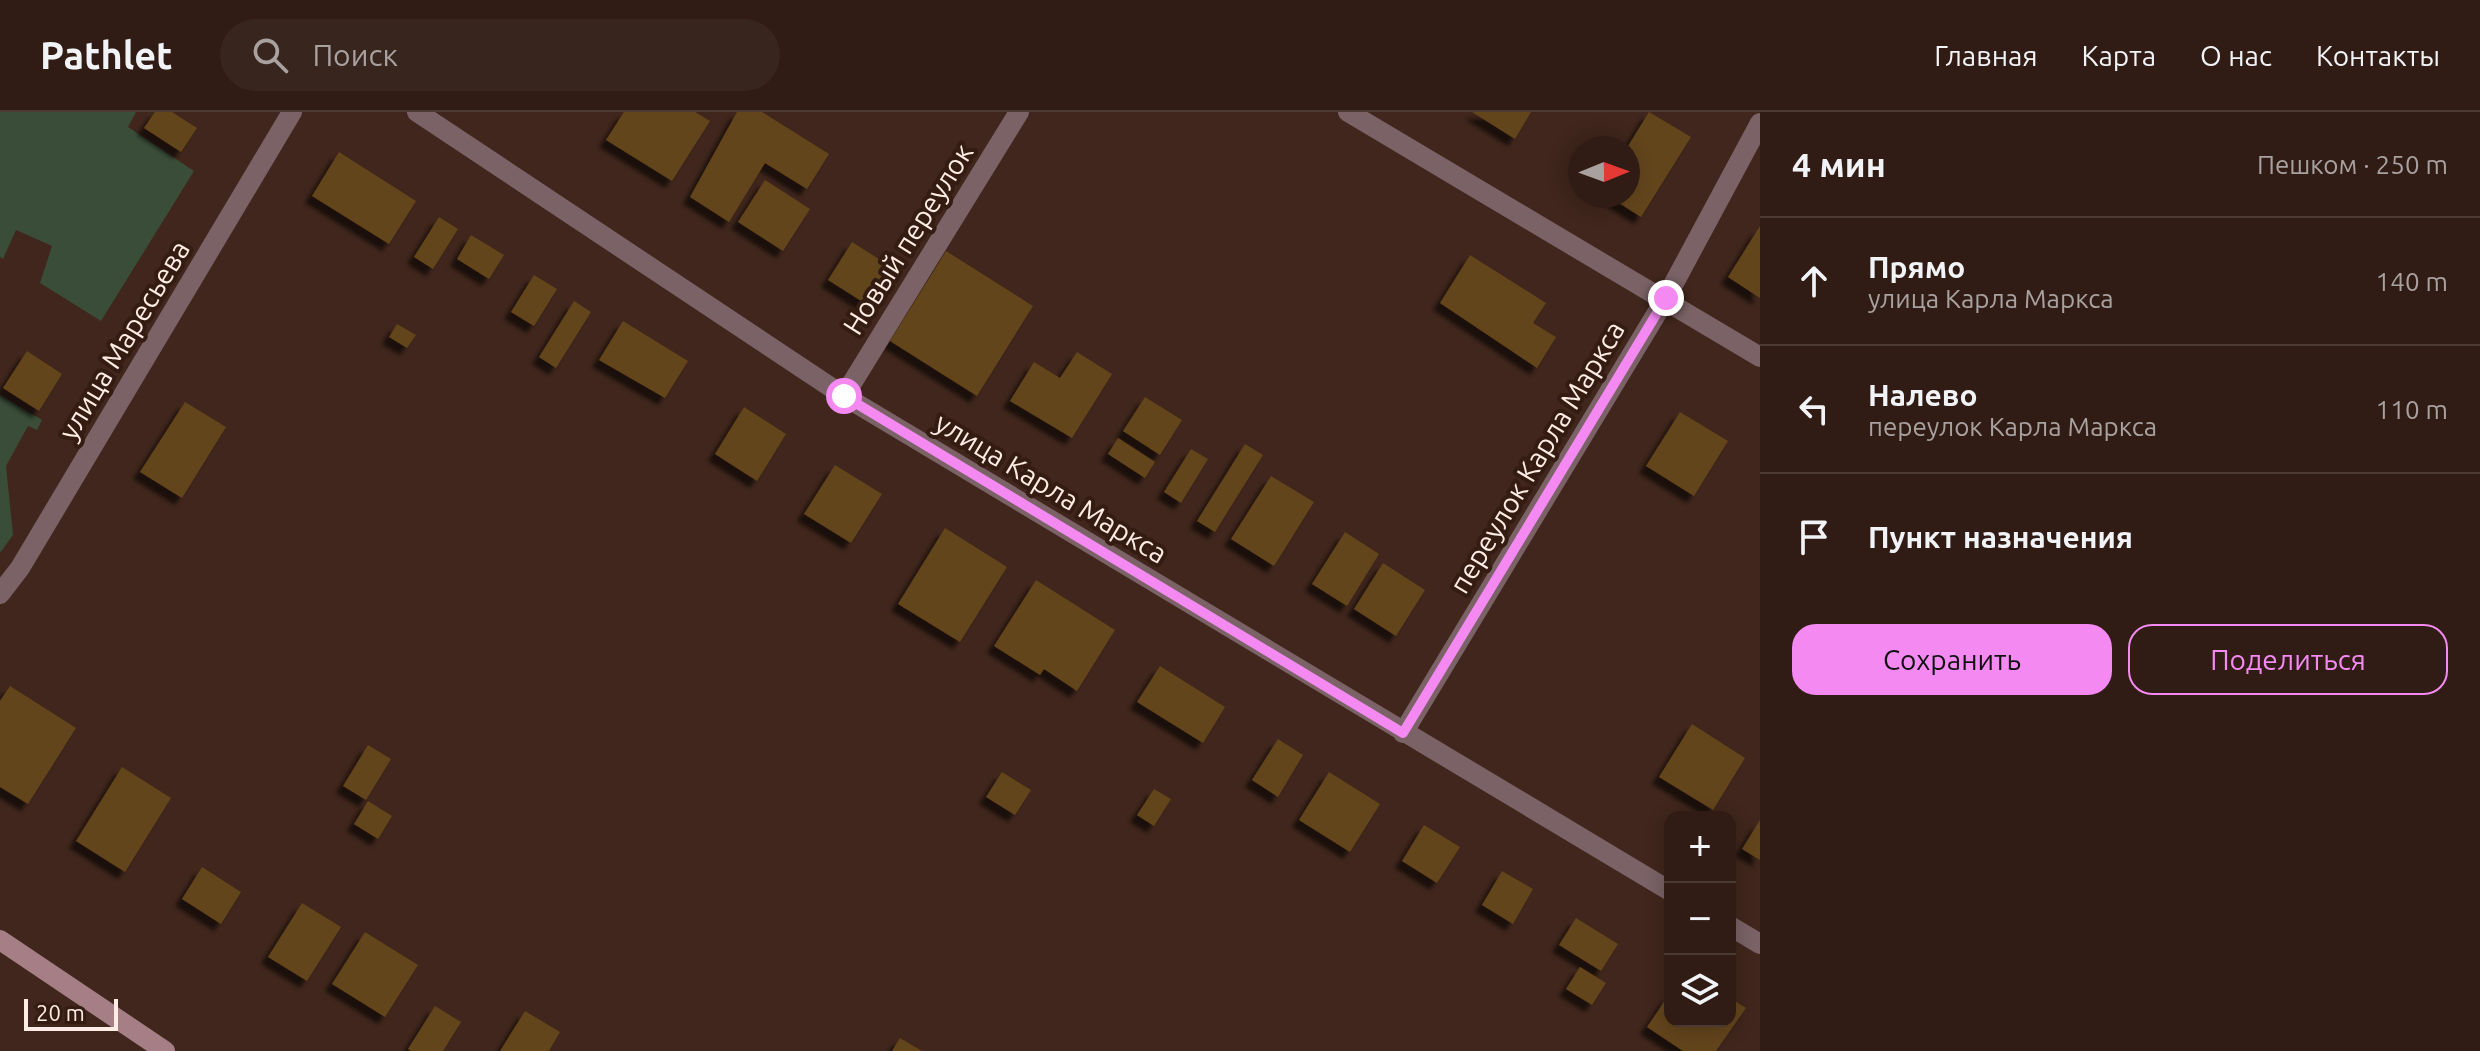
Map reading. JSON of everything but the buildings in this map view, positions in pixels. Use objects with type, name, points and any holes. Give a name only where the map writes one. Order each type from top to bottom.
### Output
[{"type":"main road","points":[[0,940],[165,1051]]},
{"type":"street","name":"улица Маресьева","points":[[0,594],[20,568],[292,112]]},
{"type":"street","name":"улица Карла Маркса","points":[[417,112],[844,396],[1664,887]]},
{"type":"street","name":"Новый переулок","points":[[844,396],[1019,112]]},
{"type":"street","points":[[1348,112],[1666,298],[1760,357]]},
{"type":"street","name":"переулок Карла Маркса","points":[[1403,733],[1666,298],[1760,123]]},
{"type":"street","points":[[1736,930],[1760,944]]},
{"type":"green space","points":[[0,112],[136,112],[128,127],[194,171],[101,321],[40,283],[52,246],[16,230],[3,259],[0,257]]},
{"type":"green space","points":[[0,395],[42,420],[37,430],[28,426],[6,466],[13,535],[0,553]]},
{"type":"route","points":[[844,396],[1403,733],[1666,298]]}]
